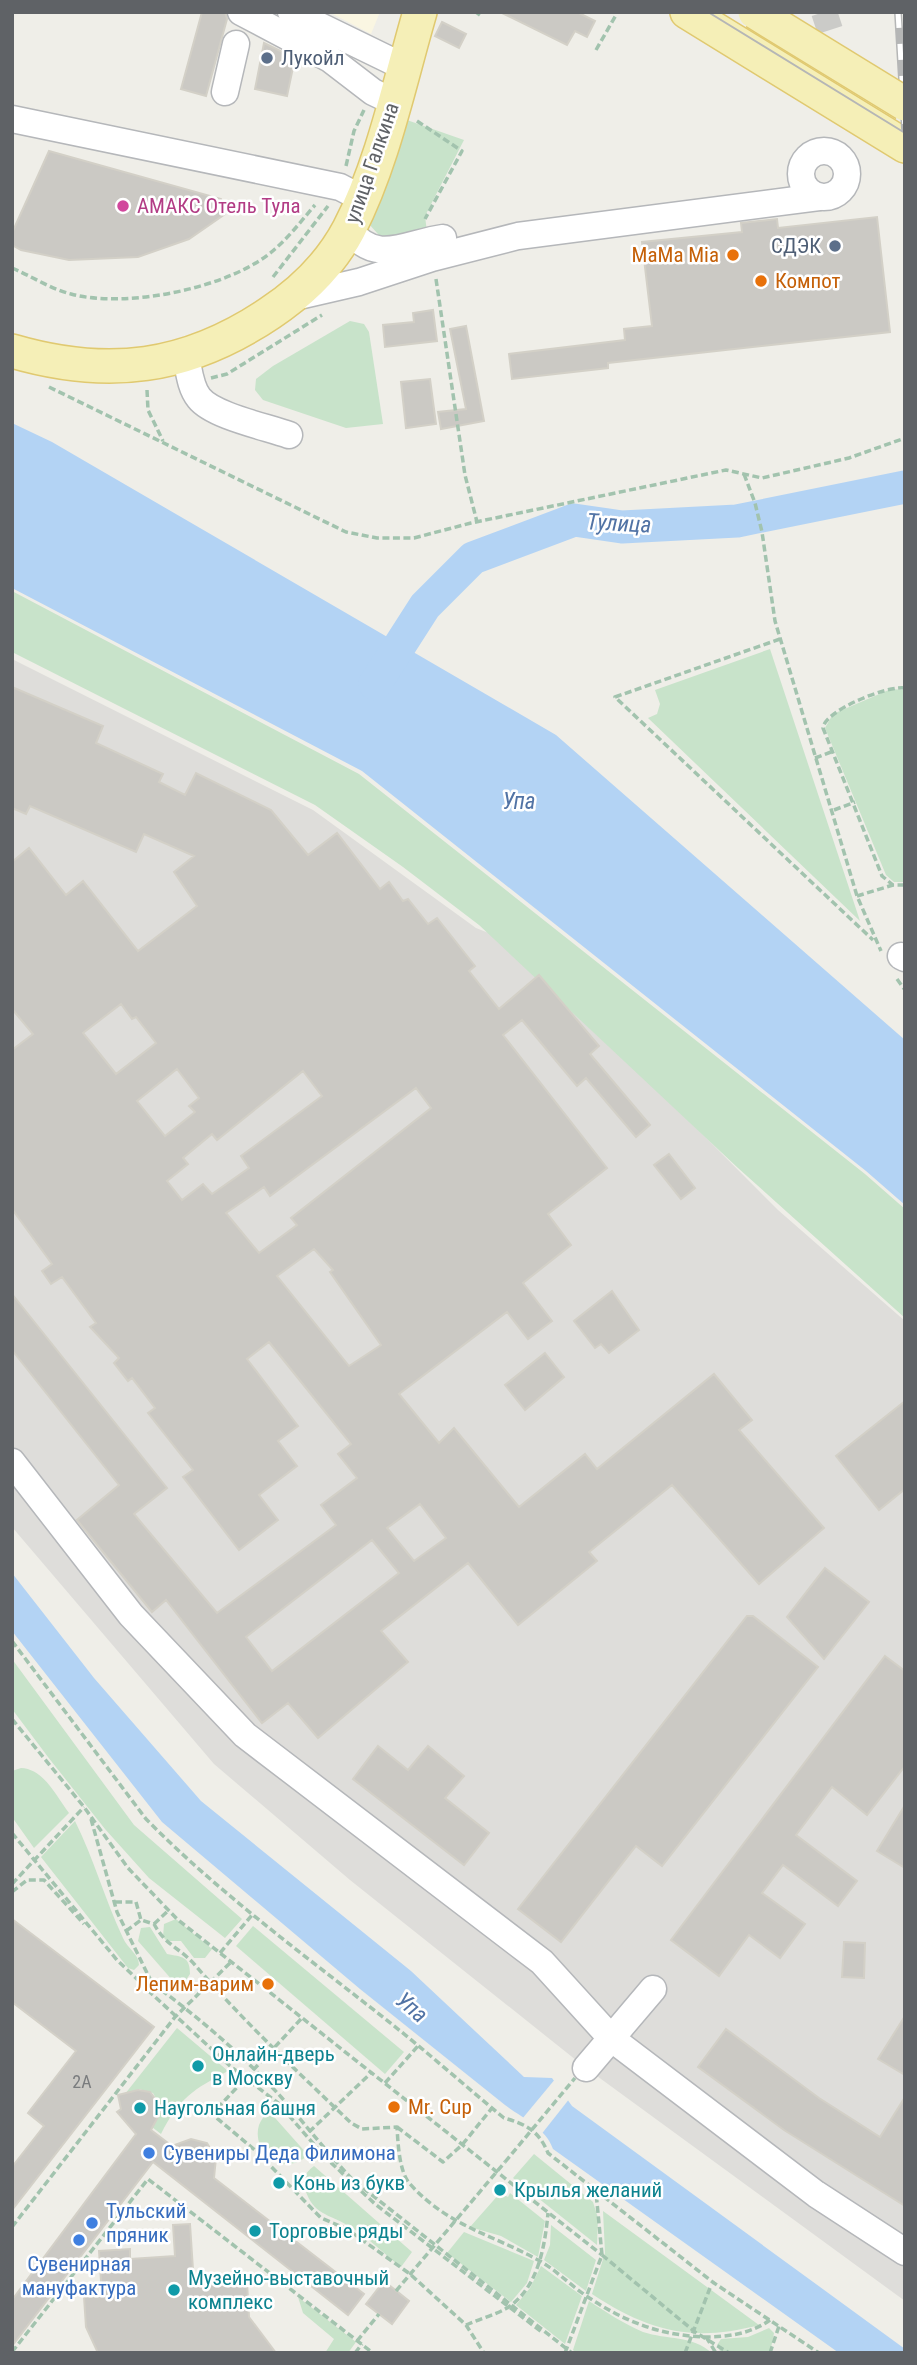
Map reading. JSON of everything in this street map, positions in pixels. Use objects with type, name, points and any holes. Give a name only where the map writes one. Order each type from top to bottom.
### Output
[{"type":"main road","name":"улица Галкина","points":[[12,351],[54,361],[104,367],[154,364],[189,369],[247,329],[282,289],[328,262],[349,230],[351,193],[393,104],[420,12]]},
{"type":"main road","points":[[687,12],[905,146]]},
{"type":"main road","points":[[755,12],[905,104]]},
{"type":"street","points":[[242,12],[330,59],[393,104]]},
{"type":"street","points":[[291,12],[404,67]]},
{"type":"street","points":[[225,92],[236,44]]},
{"type":"street","points":[[12,119],[351,193]]},
{"type":"street","points":[[282,289],[359,282],[421,252],[474,233],[518,236],[819,197]]},
{"type":"street","points":[[349,230],[358,242],[371,250],[421,252]]},
{"type":"street","points":[[189,369],[200,399],[216,410],[289,435]]},
{"type":"street","points":[[12,1462],[131,1615],[245,1735],[542,1962],[612,2039],[816,2194],[905,2252]]},
{"type":"street","points":[[580,2073],[653,1989]]},
{"type":"path","points":[[596,50],[616,15]]},
{"type":"path","points":[[282,289],[351,193],[354,131],[393,104],[462,151],[426,216],[418,237],[424,268],[435,267],[465,475],[477,522]]},
{"type":"path","points":[[12,268],[70,294],[112,300],[193,289],[248,267],[274,250],[318,203],[351,193]]},
{"type":"path","points":[[163,441],[148,410],[147,387],[189,369],[227,374],[327,312]]},
{"type":"path","points":[[40,383],[346,532],[377,538],[414,538],[477,522],[726,470],[762,478],[849,458],[905,438]]},
{"type":"path","points":[[744,474],[762,532],[780,639],[858,896],[876,942]]},
{"type":"path","points":[[780,639],[615,697],[895,961],[905,990]]},
{"type":"path","points":[[893,885],[882,876],[823,728],[828,716],[891,688],[905,688]]},
{"type":"path","points":[[815,758],[831,752]]},
{"type":"path","points":[[833,810],[853,803]]},
{"type":"path","points":[[858,896],[893,885],[905,885]]},
{"type":"path","points":[[12,1641],[146,1819],[252,1914],[504,2118],[524,2123],[541,2137],[548,2153],[714,2283],[819,2353]]},
{"type":"path","points":[[12,1719],[84,1807],[128,1868],[169,1910],[301,2019],[602,2255],[695,2332],[729,2353]]},
{"type":"path","points":[[12,1884],[84,1807]]},
{"type":"path","points":[[90,1815],[115,1902],[152,1983],[184,2007],[283,2098],[309,2132],[353,2180],[567,2351],[602,2255],[596,2190]]},
{"type":"path","points":[[12,1833],[117,1961],[141,1982],[152,1983]]},
{"type":"path","points":[[12,1892],[27,1880],[44,1880],[52,1886],[116,1961],[175,2017],[278,2103],[324,2156],[375,2204],[433,2246]]},
{"type":"path","points":[[115,1902],[136,1902],[141,1920]]},
{"type":"path","points":[[154,1924],[169,1910]]},
{"type":"path","points":[[220,1953],[252,1914]]},
{"type":"path","points":[[141,1920],[154,1924],[163,1942],[178,1948],[208,1984],[335,2107],[362,2129],[397,2127],[443,2162],[463,2145],[492,2108]]},
{"type":"path","points":[[126,1931],[141,1920]]},
{"type":"path","points":[[12,2227],[175,2017],[231,1961]]},
{"type":"path","points":[[301,2019],[212,2114],[256,2151],[321,2218],[347,2229],[410,2274],[466,2325],[484,2353]]},
{"type":"path","points":[[385,2083],[418,2046]]},
{"type":"path","points":[[309,2132],[371,2073]]},
{"type":"path","points":[[396,2291],[580,2073]]},
{"type":"path","points":[[397,2127],[398,2145],[408,2182],[453,2222],[540,2261],[586,2296],[630,2321],[668,2335],[726,2337],[757,2330],[770,2320]]},
{"type":"path","points":[[12,2352],[148,2179],[373,2353]]},
{"type":"path","points":[[466,2325],[510,2306],[529,2286],[545,2244],[548,2213]]},
{"type":"path","points":[[685,2353],[714,2283]]},
{"type":"path","points":[[355,2353],[359,2342],[379,2314]]},
{"type":"path","points":[[770,2353],[779,2326]]},
{"type":"path","points":[[705,2337],[716,2353]]},
{"type":"shaded area","points":[[329,12],[380,12],[371,34]]},
{"type":"shaded area","points":[[12,659],[313,810],[476,928],[511,942],[778,1210],[905,1321],[905,2301],[586,2068],[350,1880],[214,1764],[12,1527]]},
{"type":"green space","points":[[404,119],[464,140],[425,216],[427,232],[385,242],[369,224]]},
{"type":"green space","points":[[350,321],[364,324],[369,332],[383,424],[346,428],[263,400],[255,390],[256,379],[273,366]]},
{"type":"green space","points":[[12,591],[359,774],[865,1174],[905,1209],[905,1318],[738,1168],[479,925],[403,867],[315,805],[12,652]]},
{"type":"green space","points":[[770,649],[860,921],[648,718],[657,714],[660,704],[655,690]]},
{"type":"green space","points":[[891,689],[905,690],[905,882],[894,882],[886,875],[825,728],[833,714]]},
{"type":"green space","points":[[12,1659],[134,1825],[242,1919],[225,1938],[149,1878],[105,1829],[48,1757],[12,1709]]},
{"type":"green space","points":[[21,1768],[43,1778],[69,1813],[34,1848],[12,1817],[12,1771]]},
{"type":"green space","points":[[75,1821],[123,1938],[138,1961],[139,1965],[134,1970],[128,1968],[41,1857]]},
{"type":"green space","points":[[176,1919],[212,1949],[205,1958],[194,1958],[181,1941],[167,1941],[163,1937],[164,1924]]},
{"type":"green space","points":[[253,1926],[404,2052],[385,2074],[236,1946]]},
{"type":"green space","points":[[150,1927],[167,1954],[181,1957],[189,1964],[190,1974],[180,1989],[138,1941],[141,1928]]},
{"type":"green space","points":[[177,2028],[228,2071],[188,2096],[174,2112],[161,2134],[152,2127],[162,2110],[153,2093],[139,2089],[125,2094]]},
{"type":"green space","points":[[268,2110],[308,2155],[298,2162],[288,2164],[271,2159],[264,2152],[258,2135],[259,2125]]},
{"type":"green space","points":[[534,2154],[593,2202],[598,2218],[597,2245],[513,2178]]},
{"type":"green space","points":[[314,2166],[412,2252],[401,2267],[362,2235],[322,2213],[312,2204],[304,2179]]},
{"type":"green space","points":[[500,2193],[508,2197],[510,2193],[545,2221],[538,2257],[501,2236],[470,2227]]},
{"type":"green space","points":[[603,2211],[759,2325],[713,2333],[672,2330],[632,2317],[592,2294],[605,2253]]},
{"type":"green space","points":[[551,2225],[596,2260],[586,2291],[544,2260],[550,2245]]},
{"type":"green space","points":[[464,2232],[534,2261],[527,2283],[511,2302],[447,2253]]},
{"type":"green space","points":[[541,2266],[582,2296],[565,2344],[516,2305],[530,2288]]},
{"type":"green space","points":[[298,2297],[356,2342],[348,2353],[325,2353],[334,2339],[303,2313]]},
{"type":"green space","points":[[589,2301],[643,2332],[696,2343],[712,2353],[576,2353],[573,2350]]},
{"type":"green space","points":[[769,2328],[774,2333],[770,2353],[721,2353],[717,2345],[721,2339],[748,2337]]},
{"type":"water","name":"Упа","points":[[12,423],[52,442],[556,735],[905,1040],[905,1205],[866,1171],[362,771],[12,588]]},
{"type":"water","name":"Упа","points":[[12,1573],[94,1678],[201,1801],[411,1971],[524,2077],[552,2078],[572,2106],[905,2349],[905,2353],[839,2353],[553,2149],[539,2129],[360,1989],[162,1822],[12,1631]]},
{"type":"pier","points":[[556,2078],[570,2098],[540,2136],[522,2119]]},
{"type":"building","points":[[202,12],[225,12],[227,19],[206,96],[181,89]]},
{"type":"building","points":[[500,12],[577,12],[595,21],[587,37],[575,31],[567,45]]},
{"type":"building","points":[[442,22],[466,34],[459,48],[435,36]]},
{"type":"building","points":[[264,43],[295,58],[287,96],[255,89]]},
{"type":"building","name":"АМАКС Отель Тула","points":[[49,151],[221,199],[225,214],[189,239],[138,257],[69,260],[21,250],[12,245],[12,233]]},
{"type":"building","points":[[877,217],[890,332],[608,363],[608,368],[512,379],[509,354],[625,340],[624,329],[652,326],[642,242],[742,232],[741,223],[777,219],[778,228]]},
{"type":"building","points":[[433,310],[437,341],[385,347],[383,325],[414,322],[413,313]]},
{"type":"building","points":[[466,326],[484,421],[441,429],[438,412],[466,409],[450,329]]},
{"type":"building","points":[[430,379],[436,424],[406,428],[401,382]]},
{"type":"building","points":[[12,687],[103,726],[96,743],[163,774],[159,782],[185,795],[196,773],[271,810],[308,855],[337,833],[380,889],[389,882],[403,901],[408,899],[428,924],[437,918],[475,966],[469,971],[499,1009],[539,975],[599,1046],[590,1054],[650,1125],[636,1137],[586,1078],[577,1086],[522,1020],[503,1035],[607,1168],[548,1214],[571,1245],[523,1283],[552,1321],[528,1339],[507,1312],[399,1394],[439,1443],[454,1428],[519,1507],[585,1454],[597,1469],[714,1374],[752,1420],[739,1430],[824,1528],[759,1584],[672,1485],[589,1552],[597,1561],[518,1625],[468,1563],[381,1631],[408,1662],[318,1738],[288,1703],[262,1723],[166,1600],[152,1612],[77,1520],[119,1485],[12,1350],[12,1294],[167,1488],[134,1514],[217,1613],[336,1525],[321,1505],[357,1478],[338,1454],[351,1444],[269,1342],[247,1359],[298,1426],[278,1441],[297,1466],[259,1495],[278,1520],[239,1550],[183,1477],[193,1470],[148,1413],[155,1408],[132,1378],[128,1381],[114,1363],[119,1358],[90,1327],[96,1323],[62,1277],[51,1284],[42,1271],[52,1264],[12,1209],[12,1050],[33,1034],[12,1009],[12,862],[29,848],[66,895],[83,881],[138,951],[197,906],[174,872],[194,856],[144,834],[136,852],[30,806],[26,814],[12,808]],"holes":[[[121,1004],[132,1019],[136,1017],[156,1043],[116,1074],[83,1033]],[[177,1069],[199,1098],[189,1106],[195,1112],[165,1136],[137,1101]],[[303,1071],[322,1096],[241,1156],[249,1168],[212,1194],[203,1184],[182,1200],[167,1181],[188,1164],[183,1158],[212,1134],[217,1140]],[[416,1088],[431,1108],[291,1218],[297,1225],[259,1253],[226,1213],[264,1187],[270,1196]],[[314,1249],[333,1270],[330,1272],[381,1345],[349,1366],[277,1276]],[[420,1504],[446,1538],[414,1561],[387,1528]],[[372,1540],[399,1573],[272,1671],[246,1637]]]},
{"type":"building","points":[[669,1154],[695,1188],[681,1199],[654,1165]]},
{"type":"building","points":[[612,1291],[639,1330],[609,1353],[601,1344],[595,1348],[574,1321]]},
{"type":"building","points":[[545,1353],[564,1377],[525,1410],[505,1385]]},
{"type":"building","points":[[905,1401],[905,1489],[879,1510],[836,1456]]},
{"type":"building","points":[[825,1568],[869,1602],[824,1659],[787,1617]]},
{"type":"building","points":[[747,1616],[753,1616],[818,1667],[662,1866],[636,1846],[561,1942],[518,1909]]},
{"type":"building","points":[[885,1656],[905,1671],[905,1766],[867,1815],[832,1787],[796,1835],[857,1881],[838,1906],[783,1865],[762,1893],[805,1924],[780,1958],[749,1935],[719,1976],[671,1940]]},
{"type":"building","points":[[378,1746],[408,1770],[428,1746],[464,1776],[445,1798],[489,1833],[464,1865],[353,1779]]},
{"type":"building","points":[[905,1805],[905,1868],[877,1851]]},
{"type":"building","points":[[12,1919],[154,2027],[12,2210],[12,2167],[44,2126],[28,2113],[76,2051],[12,2002]]},
{"type":"building","points":[[844,1942],[865,1943],[864,1978],[842,1977]]},
{"type":"building","points":[[905,2016],[905,2075],[878,2059]]},
{"type":"building","points":[[726,2029],[819,2098],[880,2137],[905,2097],[905,2206],[784,2130],[698,2067]]},
{"type":"building","name":"Торговые ряды","points":[[138,2090],[150,2092],[160,2105],[159,2115],[151,2130],[172,2146],[191,2139],[207,2143],[216,2158],[214,2178],[364,2294],[348,2315],[153,2162],[12,2346],[12,2300],[136,2134],[117,2112],[121,2109],[118,2095]]},
{"type":"building","name":"Музейно-выставочный комплекс","points":[[190,2224],[194,2285],[247,2282],[249,2317],[276,2353],[98,2353],[86,2327],[84,2297],[102,2296],[99,2251],[130,2249],[130,2259],[175,2256],[173,2225]]},
{"type":"building","points":[[384,2281],[409,2301],[392,2324],[366,2304]]},
{"type":"waterway","name":"Тулица","points":[[375,684],[425,606],[473,558],[574,520],[622,527],[737,521],[905,487]]},
{"type":"tunnel","points":[[824,12],[830,30]]},
{"type":"tram line","points":[[708,12],[905,133]]},
{"type":"railway","points":[[898,12],[905,128]]},
{"type":"place","name":"Лукойл","points":[[267,58]]},
{"type":"place","name":"АМАКС Отель Тула","points":[[123,206]]},
{"type":"place","name":"СДЭК","points":[[835,246]]},
{"type":"place","name":"MaMa Mia","points":[[733,255]]},
{"type":"place","name":"Компот","points":[[761,281]]},
{"type":"place","name":"Лепим-варим","points":[[268,1984]]},
{"type":"place","name":"Онлайн-дверь в Москву","points":[[198,2066]]},
{"type":"place","name":"Mr. Cup","points":[[394,2107]]},
{"type":"place","name":"Наугольная башня","points":[[140,2108]]},
{"type":"place","name":"Сувениры Деда Филимона","points":[[149,2153]]},
{"type":"place","name":"Конь из букв","points":[[279,2183]]},
{"type":"place","name":"Крылья желаний","points":[[500,2190]]},
{"type":"place","name":"Тульский пряник","points":[[92,2223]]},
{"type":"place","name":"Торговые ряды","points":[[255,2231]]},
{"type":"place","name":"Сувенирная мануфактура","points":[[79,2240]]},
{"type":"place","name":"Музейно-выставочный комплекс","points":[[174,2290]]}]
